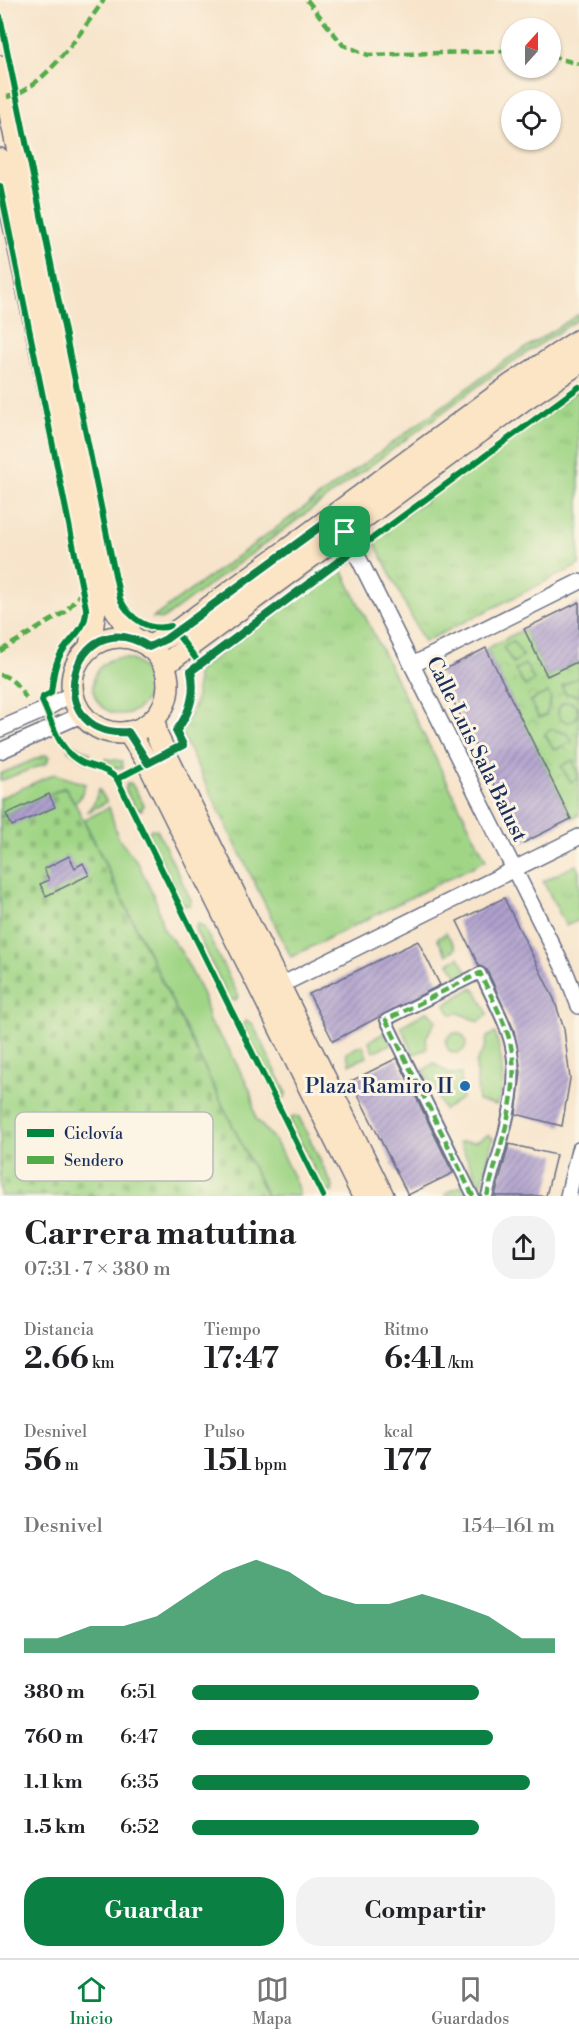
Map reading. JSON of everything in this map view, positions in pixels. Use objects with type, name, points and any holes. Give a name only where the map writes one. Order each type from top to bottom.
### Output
[{"type":"main road","points":[[0,66],[113,605],[119,618],[142,643],[164,665],[168,679],[167,694],[154,719],[128,732],[102,729],[83,714],[73,693],[77,663],[90,647],[111,638],[142,643],[166,639],[512,384],[579,340]]},
{"type":"main road","points":[[0,159],[95,609],[90,647]]},
{"type":"main road","points":[[164,665],[522,401],[579,363]]},
{"type":"main road","points":[[154,719],[157,736],[363,1196]]},
{"type":"main road","points":[[128,732],[148,763],[383,1196]]},
{"type":"street","points":[[325,523],[337,526],[345,532]]},
{"type":"street","name":"Calle Luis Sala Balust","points":[[345,532],[566,973],[579,1006]]},
{"type":"street","points":[[412,665],[579,582]]},
{"type":"street","points":[[0,729],[42,711],[73,693]]},
{"type":"street","points":[[0,751],[83,714]]},
{"type":"street","points":[[271,990],[579,837]]},
{"type":"street","points":[[473,1196],[386,1020],[480,973],[508,1033],[514,1086],[487,1196]]},
{"type":"street","points":[[568,1196],[579,1150]]},
{"type":"green space","points":[[579,314],[579,319],[501,369],[163,619],[153,618],[503,362]]},
{"type":"green space","points":[[579,390],[579,565],[424,642],[373,539]]},
{"type":"green space","points":[[340,566],[486,860],[291,957],[180,731],[195,703],[197,672]]},
{"type":"green space","points":[[524,629],[547,676],[579,661],[579,815],[571,819],[486,649]]},
{"type":"green space","points":[[513,641],[523,656],[513,663],[503,647]]},
{"type":"green space","points":[[121,658],[132,660],[141,666],[147,675],[149,686],[147,697],[141,706],[132,712],[121,714],[110,712],[101,706],[95,697],[93,686],[95,675],[101,666],[110,660]]},
{"type":"green space","points":[[525,664],[534,680],[525,686],[515,670]]},
{"type":"green space","points":[[579,677],[579,696],[565,693],[562,686]]},
{"type":"green space","points":[[548,692],[551,699],[546,715],[539,718],[530,701]]},
{"type":"green space","points":[[564,702],[572,702],[578,708],[578,716],[572,722],[564,722],[558,716],[558,708]]},
{"type":"green space","points":[[552,729],[568,734],[572,742],[554,750],[545,734]]},
{"type":"green space","points":[[69,743],[90,753],[90,764],[68,750]]},
{"type":"green space","points":[[45,755],[49,756],[47,763],[0,781],[0,774]]},
{"type":"green space","points":[[105,759],[122,761],[123,768],[104,767]]},
{"type":"green space","points":[[573,760],[579,778],[571,782],[561,766]]},
{"type":"green space","points":[[54,774],[85,784],[80,798],[75,803],[65,787],[0,817],[0,798]]},
{"type":"green space","points":[[131,783],[144,805],[141,810],[135,808],[125,789],[127,784]]},
{"type":"green space","points":[[66,787],[267,1196],[0,1196],[0,817]]},
{"type":"green space","points":[[99,789],[107,802],[87,812],[94,803]]},
{"type":"green space","points":[[109,807],[118,838],[138,863],[156,901],[163,928],[182,953],[203,995],[209,1022],[227,1046],[250,1090],[256,1119],[276,1142],[297,1185],[299,1196],[267,1196],[84,820]]},
{"type":"green space","points":[[151,829],[157,830],[191,900],[190,905],[183,905],[148,834]]},
{"type":"green space","points":[[576,865],[579,871],[579,920],[566,926],[543,881]]},
{"type":"green space","points":[[198,924],[203,926],[238,995],[236,1000],[229,1000],[195,929]]},
{"type":"green space","points":[[446,933],[456,948],[447,955],[437,939]]},
{"type":"green space","points":[[459,957],[468,973],[460,979],[449,963]]},
{"type":"green space","points":[[471,988],[476,990],[488,1014],[479,1022],[459,1013],[451,1014],[445,1005]]},
{"type":"green space","points":[[428,1011],[436,1020],[426,1038],[427,1049],[414,1054],[401,1026]]},
{"type":"green space","points":[[246,1021],[252,1023],[286,1092],[285,1098],[278,1097],[243,1026]]},
{"type":"green space","points":[[384,1033],[387,1034],[391,1044],[373,1052],[369,1041]]},
{"type":"green space","points":[[456,1033],[463,1036],[466,1043],[463,1050],[456,1053],[449,1050],[446,1043],[449,1036]]},
{"type":"green space","points":[[495,1033],[503,1079],[500,1098],[496,1105],[478,1101],[476,1063],[485,1047],[487,1037]]},
{"type":"green space","points":[[361,1045],[367,1057],[350,1064],[346,1053]]},
{"type":"green space","points":[[434,1063],[449,1074],[461,1074],[462,1098],[444,1110],[424,1070]]},
{"type":"green space","points":[[293,1116],[299,1117],[333,1187],[332,1192],[325,1191],[290,1121]]},
{"type":"green space","points":[[488,1135],[493,1138],[482,1184],[480,1184],[459,1142],[475,1142]]},
{"type":"green space","points":[[461,1186],[467,1196],[445,1196],[446,1193]]},
{"type":"building","points":[[579,602],[579,661],[547,676],[524,629]]},
{"type":"building","points":[[486,648],[571,819],[523,843],[439,672]]},
{"type":"building","points":[[49,794],[55,807],[12,826],[6,814]]},
{"type":"building","points":[[69,856],[75,868],[83,863],[89,875],[46,896],[40,884],[49,880],[44,869]]},
{"type":"building","points":[[504,898],[554,999],[564,1029],[570,1079],[562,1126],[516,1114],[521,1072],[514,1030],[487,970],[479,966],[457,921]]},
{"type":"building","points":[[418,941],[440,985],[333,1041],[309,994]]},
{"type":"building","points":[[397,1058],[453,1173],[408,1195],[351,1081]]},
{"type":"building","points":[[509,1144],[556,1155],[546,1196],[495,1196]]},
{"type":"marked path","points":[[7,97],[21,92],[49,71],[74,42],[104,0]]},
{"type":"marked path","points":[[307,0],[343,45],[368,55],[501,51]]},
{"type":"marked path","points":[[561,59],[579,64]]},
{"type":"marked path","points":[[0,651],[65,612],[81,593]]},
{"type":"marked path","points":[[0,675],[12,680],[26,698]]},
{"type":"marked path","points":[[473,1196],[386,1020],[480,973],[507,1032],[514,1072],[509,1114],[487,1196]]},
{"type":"cycle path","points":[[0,16],[120,599],[134,618],[141,622],[155,627],[171,626],[200,664]]},
{"type":"cycle path","points":[[0,186],[86,608],[81,627],[59,657],[51,693],[43,697],[42,701],[57,736],[68,752],[83,763],[105,771],[117,779],[323,1196]]},
{"type":"cycle path","points":[[117,779],[183,745],[176,731],[191,702],[193,687],[191,671],[579,387]]},
{"type":"place","name":"Plaza Ramiro II","points":[[465,1086]]},
{"type":"route","points":[[325,523],[337,526],[345,532],[354,550],[191,671],[192,700],[185,719],[176,731],[183,745],[148,763],[128,732],[102,729],[94,725],[83,714],[77,705],[72,683],[77,663],[90,647],[111,638],[122,637],[134,639],[149,647],[166,639],[325,523]]}]
